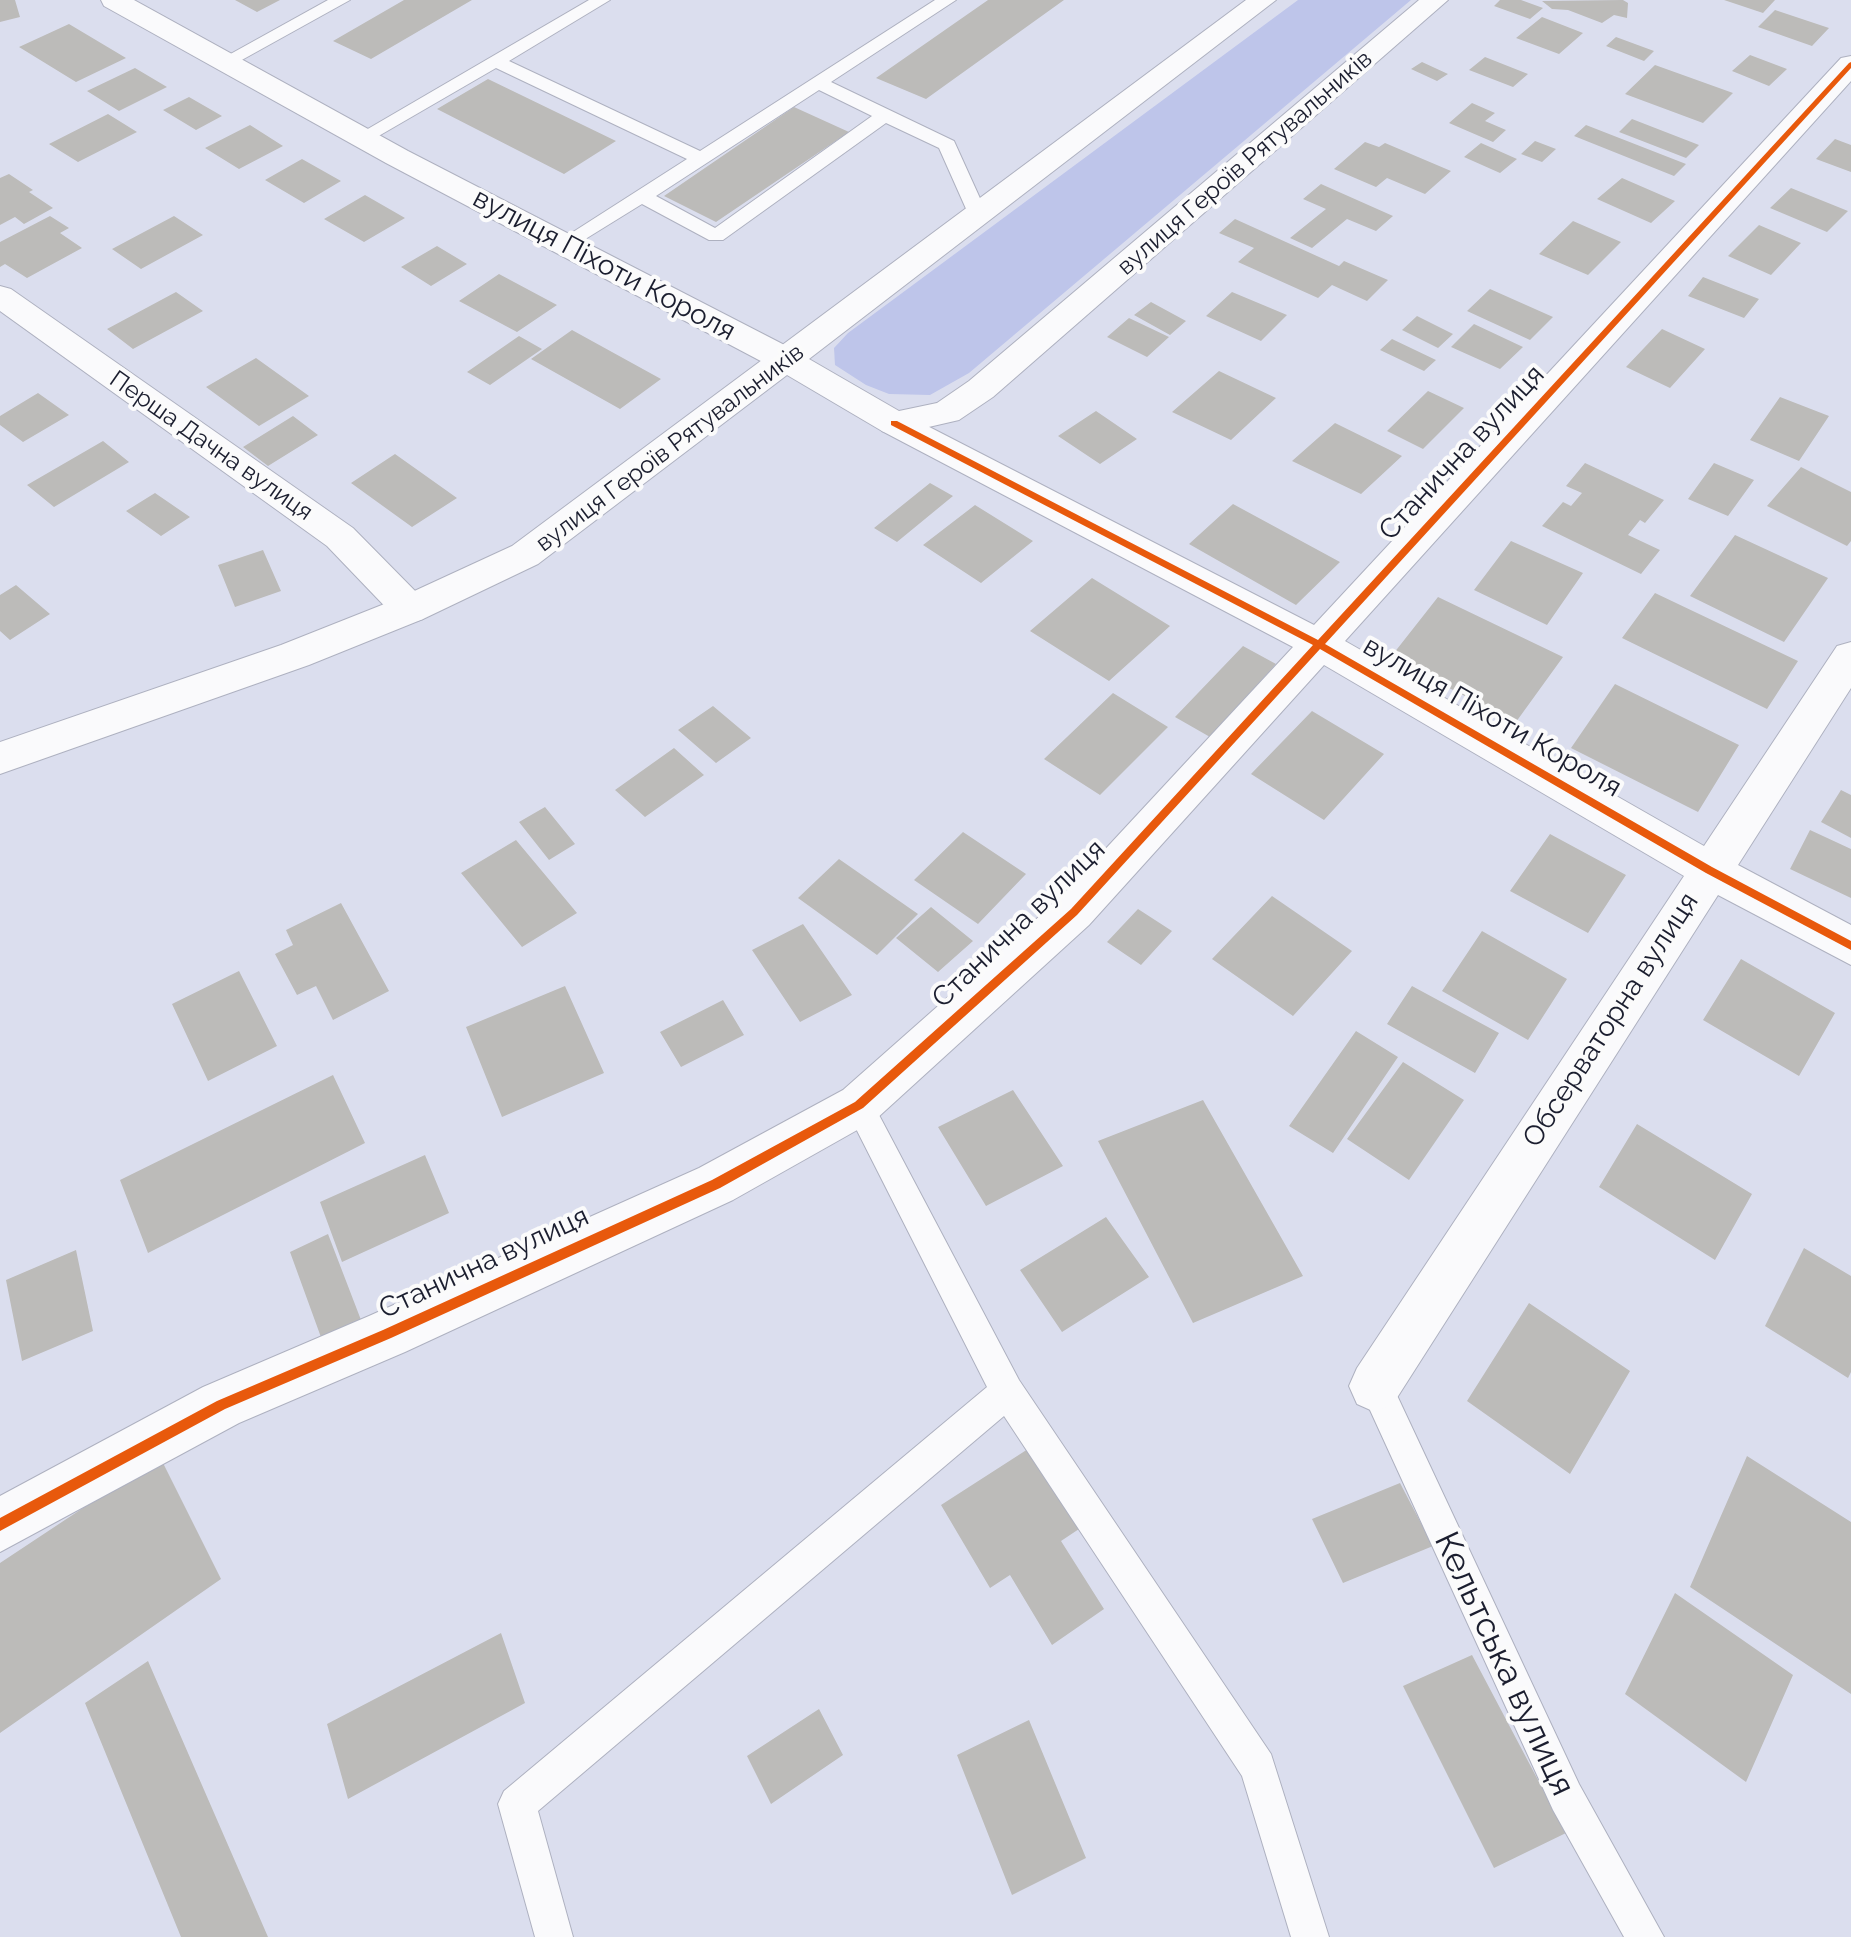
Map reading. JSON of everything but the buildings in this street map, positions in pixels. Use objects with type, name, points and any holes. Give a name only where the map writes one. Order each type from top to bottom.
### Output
[{"type":"street","name":"вулиця Піхоти Короля","points":[[114,0],[363,137],[786,360],[894,423],[1319,644],[1709,870],[1851,946]]},
{"type":"street","name":"вулиця Героїв Рятувальників","points":[[0,758],[295,655],[410,609],[525,555],[1263,0]]},
{"type":"street","name":"вулиця Героїв Рятувальників","points":[[894,423],[947,412],[981,389],[1435,0]]},
{"type":"street","name":"Станична вулиця","points":[[0,1525],[221,1405],[387,1334],[716,1184],[859,1105],[1074,912],[1851,64]]},
{"type":"street","name":"Перша Дачна вулиця","points":[[0,296],[340,537],[410,609]]},
{"type":"street","name":"Обсерваторна вулиця","points":[[1375,1386],[1851,656]]},
{"type":"lane","points":[[225,62],[341,0]]},
{"type":"lane","points":[[363,137],[601,0]]},
{"type":"lane","points":[[566,245],[947,0]]},
{"type":"lane","points":[[495,61],[700,158]]},
{"type":"lane","points":[[818,83],[947,145],[978,216]]},
{"type":"lane","points":[[641,196],[716,236],[885,115]]},
{"type":"lane","points":[[859,1105],[1007,1392],[1258,1767],[1310,1937]]},
{"type":"lane","name":"Кельтська вулиця","points":[[1375,1386],[1566,1797],[1645,1937]]},
{"type":"lane","points":[[554,1937],[517,1804],[1007,1392]]},
{"type":"shaded area","points":[[1298,0],[1411,0],[969,373],[930,395],[889,394],[866,385],[835,365],[834,348],[848,333]]},
{"type":"cycle path","points":[[0,1525],[221,1405],[387,1334],[716,1184],[859,1105],[1074,912],[1851,64]]},
{"type":"cycle path","points":[[894,423],[1319,644],[1709,870],[1851,946]]}]
